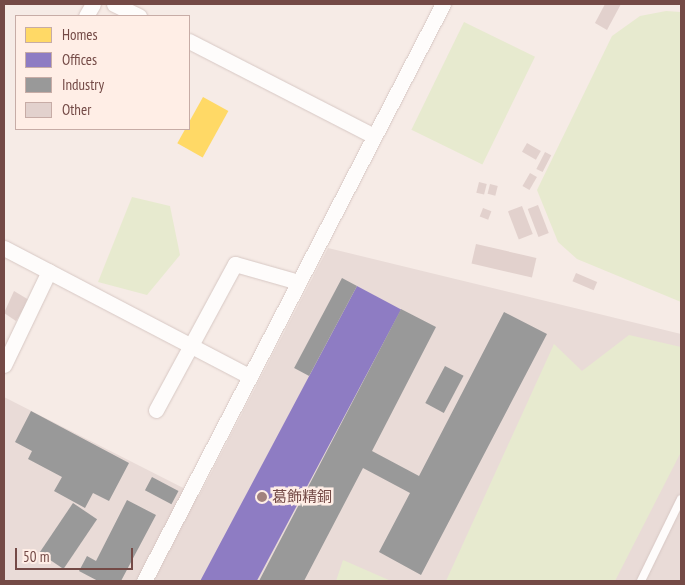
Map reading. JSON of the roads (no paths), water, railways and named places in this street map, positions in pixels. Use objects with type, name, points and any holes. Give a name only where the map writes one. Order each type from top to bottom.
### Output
[{"type":"street","points":[[87,15],[93,4]]},
{"type":"street","points":[[114,4],[137,15]]},
{"type":"street","points":[[144,581],[443,4]]},
{"type":"street","points":[[190,43],[374,136]]},
{"type":"street","points":[[4,248],[249,376]]},
{"type":"street","points":[[156,410],[234,264],[298,282]]},
{"type":"street","points":[[4,365],[49,271]]},
{"type":"lane","points":[[641,581],[681,499]]},
{"type":"place","name":"葛飾精銅","points":[[262,497]]}]
